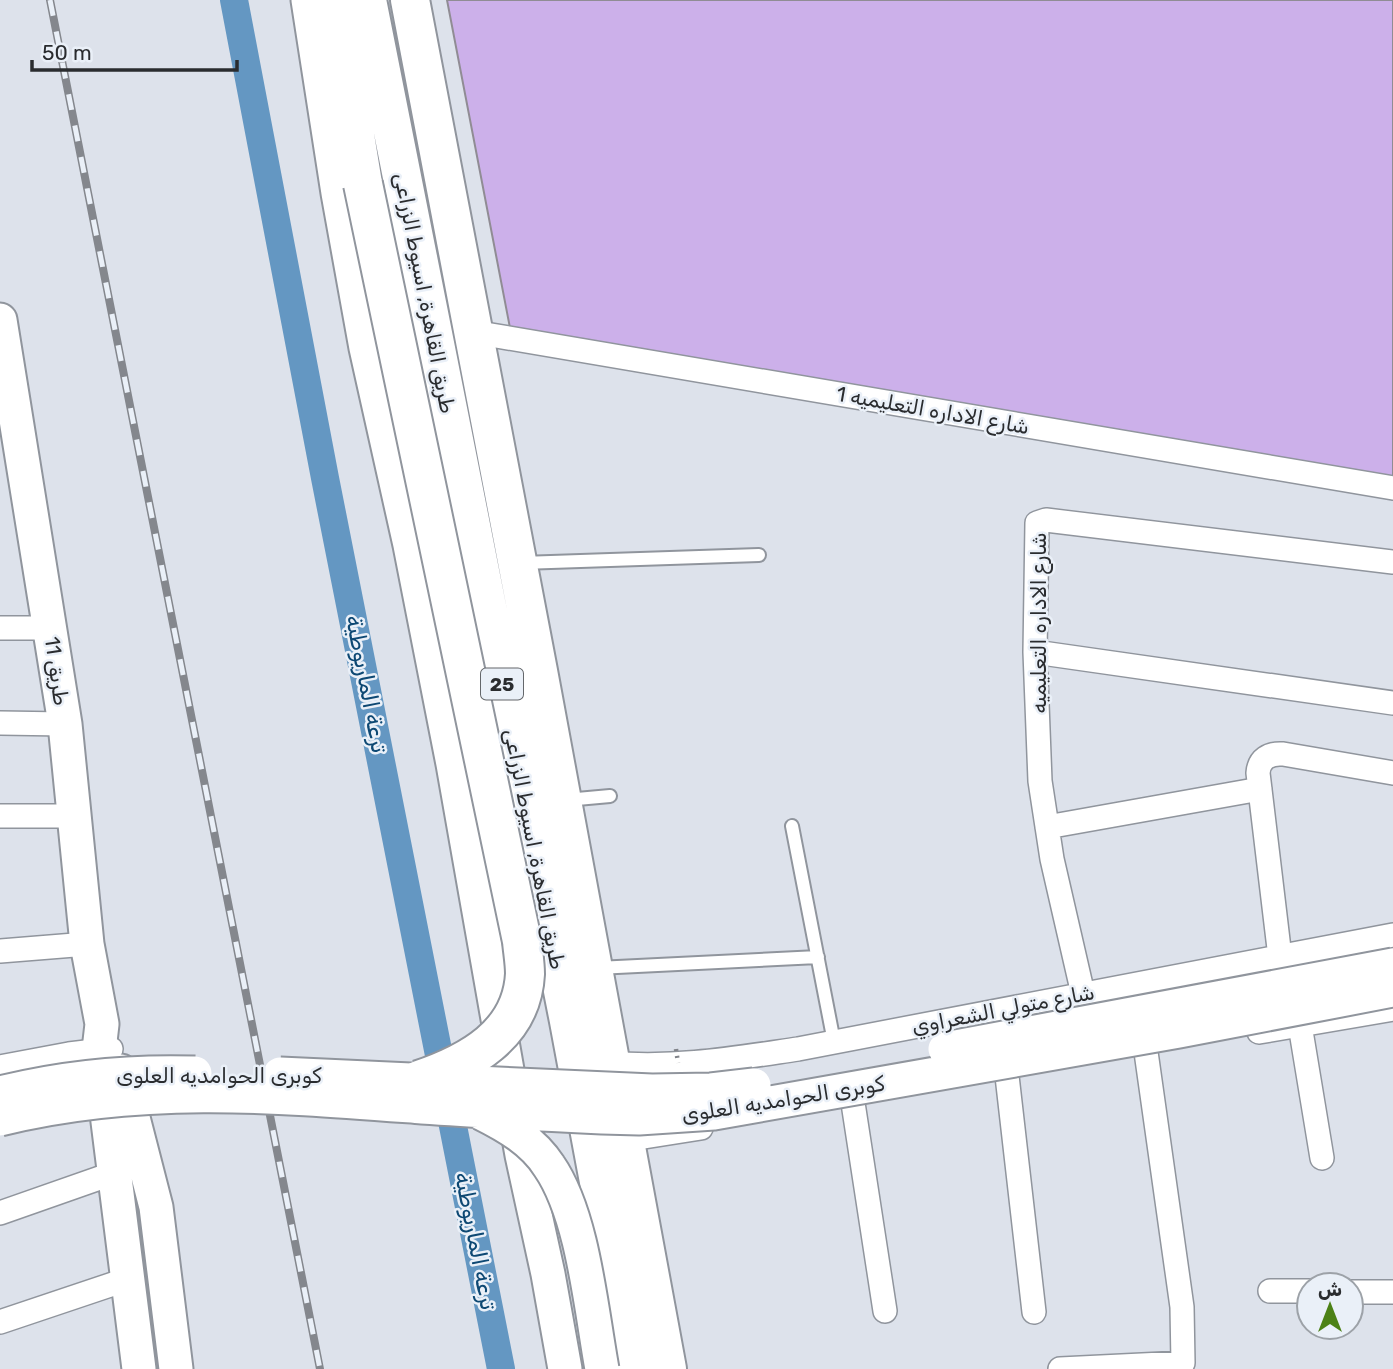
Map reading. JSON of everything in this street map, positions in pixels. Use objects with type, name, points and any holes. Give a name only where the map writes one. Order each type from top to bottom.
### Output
[{"type":"highway","points":[[335,0],[363,184],[522,941],[525,976],[516,1009],[503,1031],[478,1055],[419,1080]]},
{"type":"highway","name":"طريق القاهرة, اسيوط الزراعى","points":[[367,0],[571,1033],[634,1369]]},
{"type":"highway","name":"طريق القاهرة, اسيوط الزراعى","points":[[410,0],[667,1369]]},
{"type":"main road","points":[[309,0],[338,193],[364,335],[410,545],[442,709],[522,1155],[565,1369]]},
{"type":"main road","name":"طريق 11","points":[[0,320],[12,468],[51,628],[65,724],[87,944],[105,1041]]},
{"type":"main road","name":"كوبرى الحوامديه العلوى","points":[[0,1093],[59,1080],[134,1073],[281,1074],[652,1091],[740,1087],[1393,965]]},
{"type":"main road","name":"كوبرى الحوامديه العلوى","points":[[0,1119],[94,1101],[201,1094],[298,1097],[639,1118],[714,1113],[1179,1031],[1393,990]]},
{"type":"main road","points":[[105,1041],[114,1173],[139,1369]]},
{"type":"main road","points":[[105,1041],[156,1207],[176,1369]]},
{"type":"main road","points":[[476,1110],[505,1125],[528,1142],[548,1164],[563,1189],[572,1216],[602,1369]]},
{"type":"street","name":"شارع الاداره التعليميه 1","points":[[473,332],[1393,488]]},
{"type":"street","name":"شارع الاداره التعليميه","points":[[1083,994],[1052,859],[1040,781],[1035,652],[1036,528],[1040,521],[1393,562]]},
{"type":"street","points":[[0,628],[51,628]]},
{"type":"street","points":[[1035,652],[1393,703]]},
{"type":"street","points":[[0,723],[65,724]]},
{"type":"street","points":[[1280,957],[1258,773],[1261,762],[1265,757],[1276,754],[1393,773]]},
{"type":"street","points":[[1047,827],[1260,789]]},
{"type":"street","points":[[0,816],[75,816]]},
{"type":"street","name":"شارع متولي الشعراوي","points":[[610,1063],[644,1066],[710,1062],[835,1042],[1393,935]]},
{"type":"street","points":[[0,951],[87,944]]},
{"type":"street","points":[[625,1140],[1393,1009]]},
{"type":"street","points":[[1300,1025],[1322,1158]]},
{"type":"street","points":[[0,1067],[105,1041]]},
{"type":"street","points":[[1060,1369],[1183,1363],[1182,1307],[1146,1052]]},
{"type":"street","points":[[1007,1076],[1034,1312]]},
{"type":"street","points":[[853,1102],[885,1311]]},
{"type":"street","points":[[0,1213],[114,1173]]},
{"type":"street","points":[[0,1322],[128,1279]]},
{"type":"street","points":[[1270,1291],[1295,1291]]},
{"type":"street","points":[[1365,1292],[1393,1292]]},
{"type":"lane","points":[[517,563],[760,555]]},
{"type":"lane","points":[[562,801],[610,796]]},
{"type":"lane","points":[[792,826],[835,1042]]},
{"type":"lane","points":[[593,968],[818,957]]},
{"type":"building","points":[[447,0],[1393,0],[1393,481],[510,328]]},
{"type":"waterway","name":"ترعة الماريوطية","points":[[234,0],[325,478],[501,1369]]},
{"type":"railway","points":[[50,0],[320,1369]]}]
